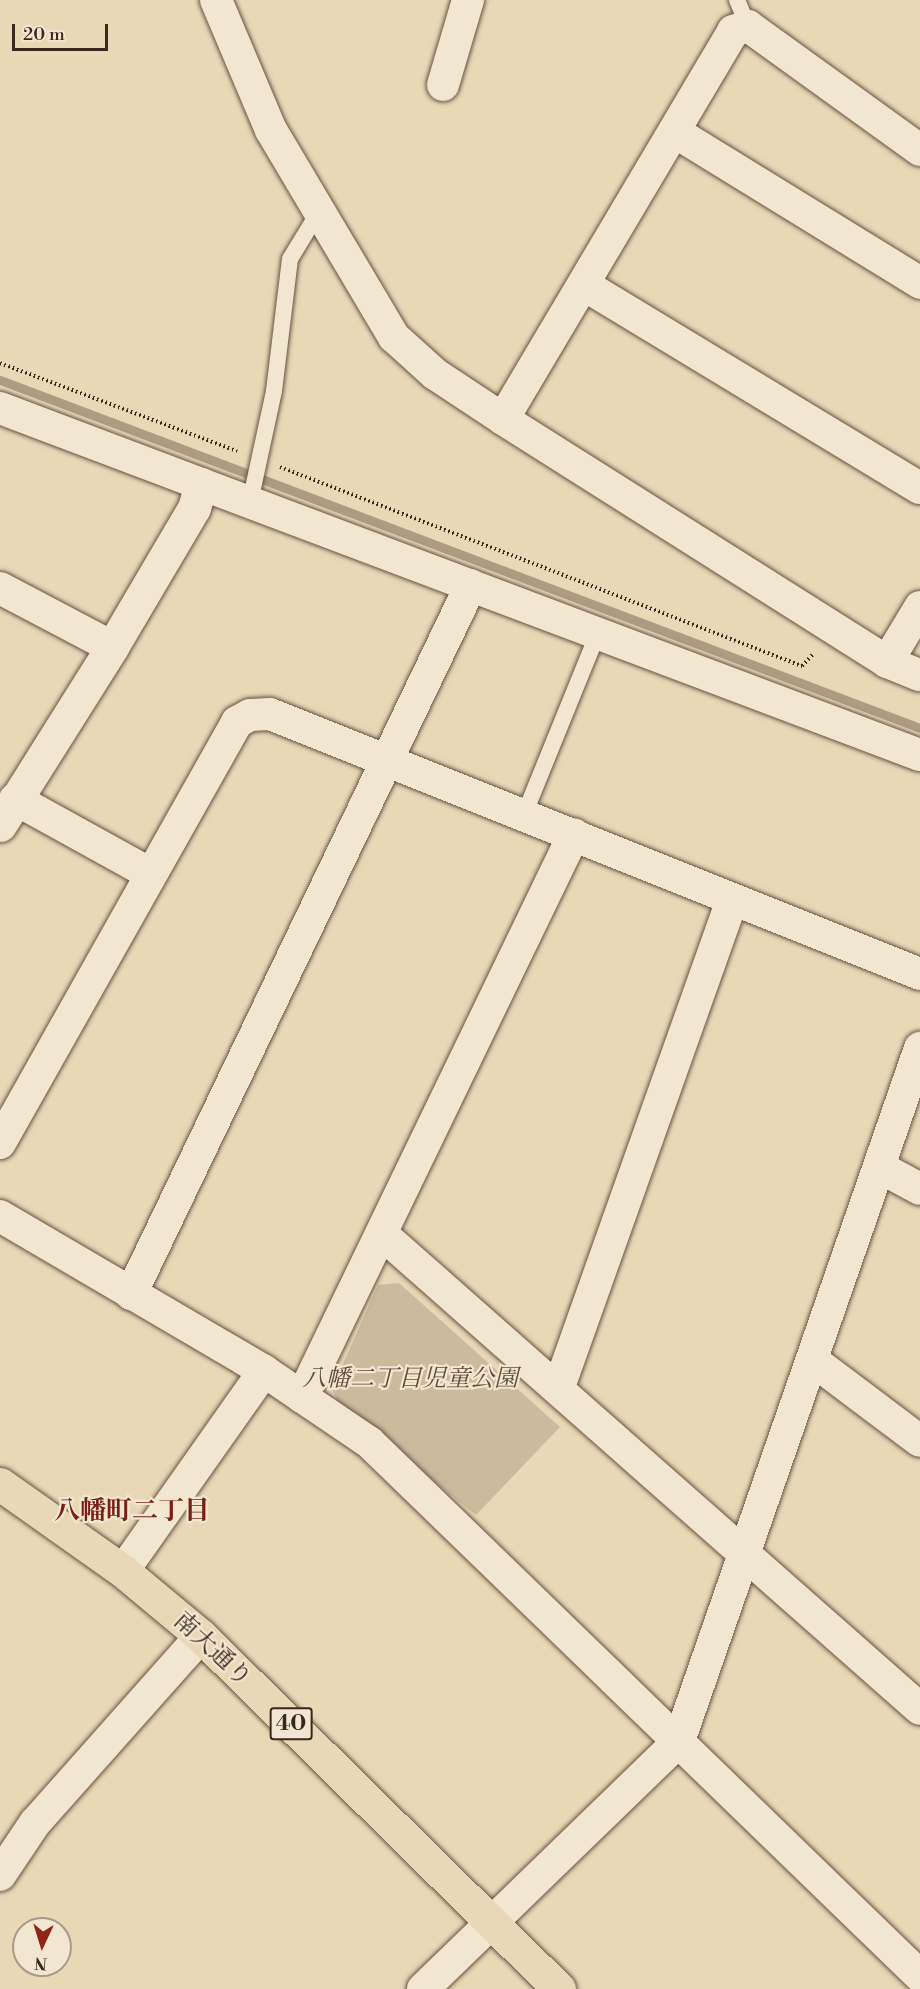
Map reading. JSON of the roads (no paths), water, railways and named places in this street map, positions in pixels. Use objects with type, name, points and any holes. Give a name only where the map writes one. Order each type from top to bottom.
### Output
[{"type":"main road","name":"南大通り","points":[[0,1484],[123,1571],[201,1636],[559,1989]]},
{"type":"street","points":[[443,85],[468,0]]},
{"type":"street","points":[[227,4],[271,130],[318,213],[394,337],[435,374],[503,419],[887,662],[920,675]]},
{"type":"street","points":[[503,419],[586,286],[743,13],[920,150]]},
{"type":"street","points":[[675,132],[920,283]]},
{"type":"street","points":[[586,286],[920,488]]},
{"type":"street","points":[[0,408],[201,484],[251,494],[471,585],[920,755]]},
{"type":"street","points":[[149,873],[8,812],[112,647],[194,508],[201,484]]},
{"type":"street","points":[[131,1294],[390,762],[471,585]]},
{"type":"street","points":[[0,588],[112,647]]},
{"type":"street","points":[[887,662],[920,607]]},
{"type":"street","points":[[0,1143],[149,873],[237,722],[250,715],[270,714],[920,974]]},
{"type":"street","points":[[302,1397],[383,1235],[574,834]]},
{"type":"street","points":[[559,1387],[732,900]]},
{"type":"street","points":[[423,1989],[679,1741],[748,1557],[920,1047]]},
{"type":"street","points":[[881,1168],[920,1189]]},
{"type":"street","points":[[0,1216],[264,1371],[369,1442],[920,1976]]},
{"type":"street","points":[[383,1235],[559,1387],[920,1709]]},
{"type":"street","points":[[814,1362],[920,1441]]},
{"type":"street","points":[[123,1571],[264,1371]]},
{"type":"street","points":[[0,1875],[35,1823],[201,1636]]},
{"type":"lane","points":[[251,494],[274,391],[290,260],[318,213]]},
{"type":"lane","points":[[524,815],[598,633]]},
{"type":"waterway","points":[[0,380],[920,728]]},
{"type":"district","name":"八幡町二丁目","points":[[132,1512]]},
{"type":"park label","name":"八幡二丁目児童公園","points":[[410,1380]]}]
